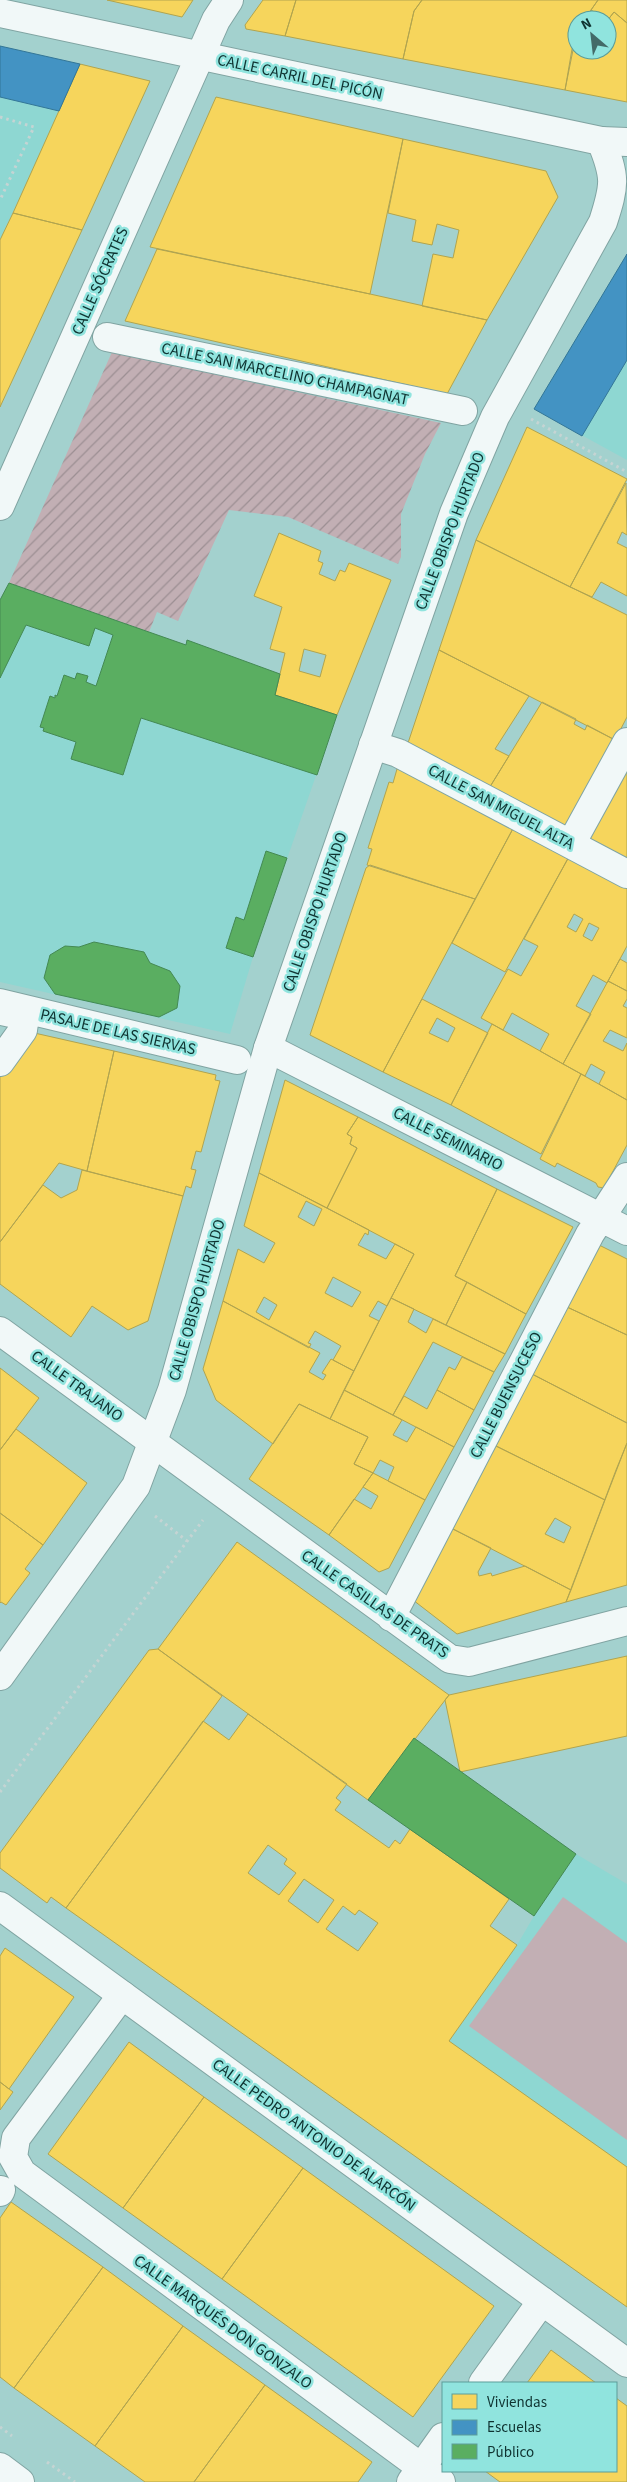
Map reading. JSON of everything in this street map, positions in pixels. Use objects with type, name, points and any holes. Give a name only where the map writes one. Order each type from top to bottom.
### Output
[{"type":"street","name":"CALLE SÓCRATES","points":[[0,506],[216,20],[229,0]]},
{"type":"street","name":"CALLE CARRIL DEL PICÓN","points":[[0,13],[614,142]]},
{"type":"street","name":"CALLE OBISPO HURTADO","points":[[0,1676],[136,1486],[154,1442],[172,1390],[268,1048],[454,513],[495,417],[603,222],[613,191],[614,142]]},
{"type":"street","name":"CALLE SAN MARCELINO CHAMPAGNAT","points":[[107,337],[463,411]]},
{"type":"street","points":[[571,844],[627,742]]},
{"type":"street","name":"CALLE SAN MIGUEL ALTA","points":[[373,745],[398,753],[627,874]]},
{"type":"street","points":[[0,1048],[12,1010],[26,1016],[23,1030],[0,1062]]},
{"type":"street","name":"PASAJE DE LAS SIERVAS","points":[[12,1010],[237,1060]]},
{"type":"street","name":"CALLE SEMINARIO","points":[[268,1048],[627,1231]]},
{"type":"street","name":"CALLE BUENSUCESO","points":[[392,1617],[590,1234],[627,1177]]},
{"type":"street","name":"CALLE TRAJANO","points":[[0,1331],[154,1442]]},
{"type":"street","name":"CALLE CASILLAS DE PRATS","points":[[154,1442],[241,1508],[450,1658],[469,1662],[627,1622]]},
{"type":"street","name":"CALLE PEDRO ANTONIO DE ALARCÓN","points":[[0,1906],[627,2363]]},
{"type":"street","name":"CALLE MARQUÉS DON GONZALO","points":[[122,1995],[16,2138],[13,2157],[22,2173],[424,2477]]},
{"type":"street","points":[[484,2382],[542,2301]]},
{"type":"street","points":[[424,2477],[442,2439]]},
{"type":"street","points":[[0,2467],[20,2482]]},
{"type":"path","points":[[0,117],[34,127],[0,200]]},
{"type":"path","points":[[526,416],[627,472]]},
{"type":"path","points":[[150,1513],[187,1541]]},
{"type":"path","points":[[0,1792],[207,1514]]},
{"type":"shaded area","points":[[0,46],[74,80],[0,240]]},
{"type":"shaded area","points":[[627,254],[627,460],[534,409]]},
{"type":"shaded area","points":[[112,352],[441,423],[425,454],[401,514],[401,557],[398,564],[288,517],[229,510],[178,621],[157,612],[149,632],[9,583]]},
{"type":"shaded area","points":[[9,583],[185,645],[187,640],[280,674],[318,709],[337,715],[253,957],[230,1034],[0,982],[0,600]]},
{"type":"shaded area","points":[[576,1854],[627,1884],[627,2307],[383,2133],[517,1945],[534,1916]]},
{"type":"shaded area","points":[[563,1897],[627,1943],[627,2140],[469,2026]]},
{"type":"building: Viviendas","points":[[107,0],[193,0],[182,17]]},
{"type":"building: Viviendas","points":[[263,0],[296,0],[285,36],[246,29],[245,25]]},
{"type":"building: Viviendas","points":[[296,0],[422,0],[414,11],[403,59],[285,36]]},
{"type":"building: Viviendas","points":[[422,0],[598,0],[591,10],[567,10],[567,60],[570,60],[565,90],[403,59],[414,11]]},
{"type":"building: Viviendas","points":[[598,0],[627,0],[627,23],[617,15],[617,10],[591,10]]},
{"type":"building: Viviendas","points":[[617,15],[627,23],[627,102],[565,90],[571,60],[617,60]]},
{"type":"building: Viviendas","points":[[80,64],[150,81],[82,230],[13,213]]},
{"type":"building: Viviendas","points":[[216,97],[403,139],[370,294],[150,247]]},
{"type":"building: Viviendas","points":[[403,139],[546,171],[558,197],[487,320],[422,306],[433,254],[453,258],[459,230],[437,224],[432,245],[412,241],[416,220],[388,213]]},
{"type":"building: Viviendas","points":[[13,213],[82,230],[0,407],[0,240]]},
{"type":"building: Viviendas","points":[[157,249],[487,320],[447,394],[125,321]]},
{"type":"building: Viviendas","points":[[527,427],[627,479],[570,587],[476,540]]},
{"type":"building: Viviendas","points":[[626,483],[627,535],[622,532],[617,543],[627,548],[627,596],[601,582],[592,597],[570,587]]},
{"type":"building: Viviendas","points":[[279,533],[321,551],[318,561],[323,563],[319,574],[335,581],[340,570],[345,572],[349,563],[391,580],[337,715],[275,695],[285,653],[270,649],[282,607],[254,596]],"holes":[[[304,649],[326,655],[320,677],[299,671]]]},
{"type":"building: Viviendas","points":[[476,540],[627,615],[627,717],[615,740],[439,650]]},
{"type":"building: Viviendas","points":[[439,650],[529,696],[495,749],[509,756],[488,790],[406,749]]},
{"type":"building: Viviendas","points":[[542,702],[576,719],[574,724],[585,730],[587,725],[615,740],[568,824],[563,825],[488,790]]},
{"type":"building: Viviendas","points":[[627,764],[627,865],[584,843]]},
{"type":"building: Viviendas","points":[[405,766],[516,823],[475,899],[367,865],[372,849],[368,848],[389,782],[393,783],[397,769]]},
{"type":"building: Viviendas","points":[[516,823],[571,853],[505,972],[452,943]]},
{"type":"building: Viviendas","points":[[571,853],[627,882],[627,946],[607,983],[593,975],[576,1006],[591,1014],[563,1064],[540,1051],[549,1034],[512,1013],[503,1030],[481,1018],[508,969],[521,976],[538,946],[524,939]],"holes":[[[574,914],[583,919],[576,932],[567,927]],[[589,923],[599,928],[592,941],[583,936]]]},
{"type":"building: Viviendas","points":[[370,865],[475,899],[383,1072],[310,1035],[366,868]]},
{"type":"building: Viviendas","points":[[620,959],[627,963],[627,991],[608,981]]},
{"type":"building: Viviendas","points":[[608,981],[627,991],[627,999],[623,1006],[627,1008],[627,1038],[610,1030],[603,1041],[623,1051],[627,1043],[627,1100],[599,1084],[605,1072],[591,1064],[585,1076],[563,1064]]},
{"type":"building: Viviendas","points":[[422,999],[488,1033],[451,1105],[383,1072]],"holes":[[[437,1018],[455,1028],[448,1042],[429,1033]]]},
{"type":"building: Viviendas","points":[[492,1024],[581,1074],[541,1154],[451,1105]]},
{"type":"building: Viviendas","points":[[30,1032],[114,1051],[87,1171],[59,1163],[0,1242],[0,1062]]},
{"type":"building: Viviendas","points":[[114,1051],[216,1075],[215,1080],[220,1081],[201,1152],[196,1151],[191,1169],[196,1170],[191,1188],[186,1186],[183,1196],[87,1171]]},
{"type":"building: Viviendas","points":[[581,1074],[627,1100],[627,1145],[604,1188],[598,1187],[596,1183],[557,1163],[555,1167],[540,1159]]},
{"type":"building: Viviendas","points":[[285,1080],[358,1117],[347,1134],[352,1137],[350,1144],[357,1148],[327,1208],[259,1173]]},
{"type":"building: Viviendas","points":[[358,1117],[497,1189],[455,1276],[467,1282],[446,1325],[391,1298],[414,1254],[327,1208],[357,1148],[350,1144],[352,1137],[347,1134]]},
{"type":"building: Viviendas","points":[[82,1170],[183,1196],[148,1321],[128,1330],[92,1306],[71,1337],[0,1284],[0,1242],[43,1185],[61,1198],[77,1190]]},
{"type":"building: Viviendas","points":[[259,1173],[369,1230],[368,1235],[365,1233],[358,1245],[386,1259],[395,1244],[414,1254],[387,1306],[378,1301],[369,1316],[379,1321],[354,1371],[333,1360],[341,1346],[315,1331],[308,1343],[311,1344],[309,1348],[223,1301],[238,1249],[264,1263],[275,1243],[244,1226]],"holes":[[[306,1201],[322,1209],[314,1226],[298,1217]],[[333,1277],[361,1292],[352,1307],[325,1293]],[[264,1297],[277,1305],[269,1320],[256,1312]]]},
{"type":"building: Viviendas","points":[[497,1189],[573,1227],[526,1314],[455,1276]]},
{"type":"building: Viviendas","points":[[599,1245],[627,1259],[627,1335],[567,1307]]},
{"type":"building: Viviendas","points":[[467,1282],[526,1314],[505,1354],[446,1325]]},
{"type":"building: Viviendas","points":[[391,1298],[414,1309],[408,1322],[426,1333],[433,1319],[505,1354],[494,1372],[433,1342],[393,1415],[344,1390]]},
{"type":"building: Viviendas","points":[[223,1301],[320,1353],[309,1372],[323,1380],[326,1375],[322,1373],[331,1359],[354,1371],[330,1419],[299,1404],[273,1444],[216,1400],[203,1369]]},
{"type":"building: Viviendas","points":[[567,1307],[627,1335],[627,1423],[532,1374]]},
{"type":"building: Viviendas","points":[[462,1357],[494,1372],[474,1410],[437,1390],[449,1367],[455,1370]]},
{"type":"building: Viviendas","points":[[0,1368],[39,1398],[0,1450]]},
{"type":"building: Viviendas","points":[[532,1374],[627,1423],[627,1443],[605,1500],[494,1445]]},
{"type":"building: Viviendas","points":[[344,1390],[402,1420],[393,1435],[407,1442],[416,1427],[454,1447],[425,1500],[388,1481],[394,1467],[380,1460],[373,1473],[354,1464],[368,1437],[330,1419]]},
{"type":"building: Viviendas","points":[[437,1390],[474,1410],[454,1447],[393,1415],[404,1396],[427,1409]]},
{"type":"building: Viviendas","points":[[299,1404],[368,1437],[354,1464],[373,1473],[329,1535],[249,1479]]},
{"type":"building: Viviendas","points":[[16,1429],[87,1483],[43,1545],[0,1513],[0,1450]]},
{"type":"building: Viviendas","points":[[627,1443],[627,1585],[566,1602],[616,1470]]},
{"type":"building: Viviendas","points":[[494,1445],[605,1500],[571,1590],[451,1528]],"holes":[[[555,1518],[571,1527],[564,1543],[545,1534]]]},
{"type":"building: Viviendas","points":[[373,1473],[425,1500],[389,1568],[379,1572],[329,1535],[354,1499],[371,1509],[378,1496],[363,1487]]},
{"type":"building: Viviendas","points":[[0,1513],[43,1545],[25,1569],[30,1573],[6,1605],[0,1603]]},
{"type":"building: Viviendas","points":[[451,1528],[491,1548],[478,1572],[479,1576],[491,1573],[492,1576],[525,1566],[571,1590],[566,1602],[457,1634],[413,1600]]},
{"type":"building: Viviendas","points":[[237,1542],[449,1695],[368,1800],[158,1649]]},
{"type":"building: Viviendas","points":[[158,1649],[222,1696],[66,1908],[51,1897],[47,1903],[0,1868],[0,1853],[149,1650]]},
{"type":"building: Viviendas","points":[[627,1656],[627,1736],[460,1772],[445,1700],[449,1695]]},
{"type":"building: Viviendas","points":[[248,1714],[347,1784],[336,1798],[341,1802],[335,1810],[389,1848],[395,1840],[400,1844],[410,1829],[509,1899],[490,1926],[517,1945],[449,2041],[627,2167],[627,2307],[66,1908],[203,1721],[229,1740]],"holes":[[[268,1845],[287,1859],[284,1864],[296,1873],[279,1895],[248,1873]],[[304,1879],[334,1900],[318,1923],[288,1901]],[[343,1906],[355,1915],[359,1910],[378,1923],[358,1951],[326,1929]]]},
{"type":"building: Viviendas","points":[[5,1948],[74,1997],[9,2089],[0,2082],[0,1956]]},
{"type":"building: Viviendas","points":[[129,2042],[204,2097],[123,2208],[48,2154]]},
{"type":"building: Viviendas","points":[[0,2082],[13,2092],[0,2110]]},
{"type":"building: Viviendas","points":[[204,2097],[303,2168],[222,2279],[123,2208]]},
{"type":"building: Viviendas","points":[[303,2168],[494,2306],[413,2417],[222,2279]]},
{"type":"building: Viviendas","points":[[11,2202],[103,2267],[14,2388],[0,2377],[0,2218]]},
{"type":"building: Viviendas","points":[[103,2267],[183,2326],[95,2446],[14,2388]]},
{"type":"building: Viviendas","points":[[183,2326],[265,2385],[194,2482],[145,2482],[95,2446]]},
{"type":"building: Viviendas","points":[[551,2350],[595,2382],[528,2382]]},
{"type":"building: Viviendas","points":[[265,2385],[372,2462],[358,2482],[194,2482]]},
{"type":"building: Viviendas","points":[[617,2399],[627,2406],[627,2482],[500,2482],[486,2472],[617,2472]]},
{"type":"building: Escuelas","points":[[0,46],[80,64],[59,111],[0,97]]},
{"type":"building: Escuelas","points":[[627,254],[627,360],[582,436],[534,409]]},
{"type":"building: Público","points":[[9,583],[186,645],[187,640],[280,674],[275,695],[337,715],[317,775],[141,718],[123,775],[71,759],[76,742],[43,731],[44,728],[40,727],[50,696],[55,698],[55,695],[57,696],[64,675],[75,679],[77,673],[88,676],[86,682],[96,686],[113,635],[95,628],[89,646],[26,625],[0,678],[0,600]]},
{"type":"building: Público","points":[[266,851],[287,858],[253,957],[226,948],[236,917],[244,920]]},
{"type":"building: Público","points":[[94,942],[144,952],[150,963],[170,971],[180,986],[177,1008],[159,1017],[55,994],[44,978],[50,955],[65,946],[79,947]]},
{"type":"building: Público","points":[[414,1738],[576,1854],[534,1916],[368,1800]]}]
